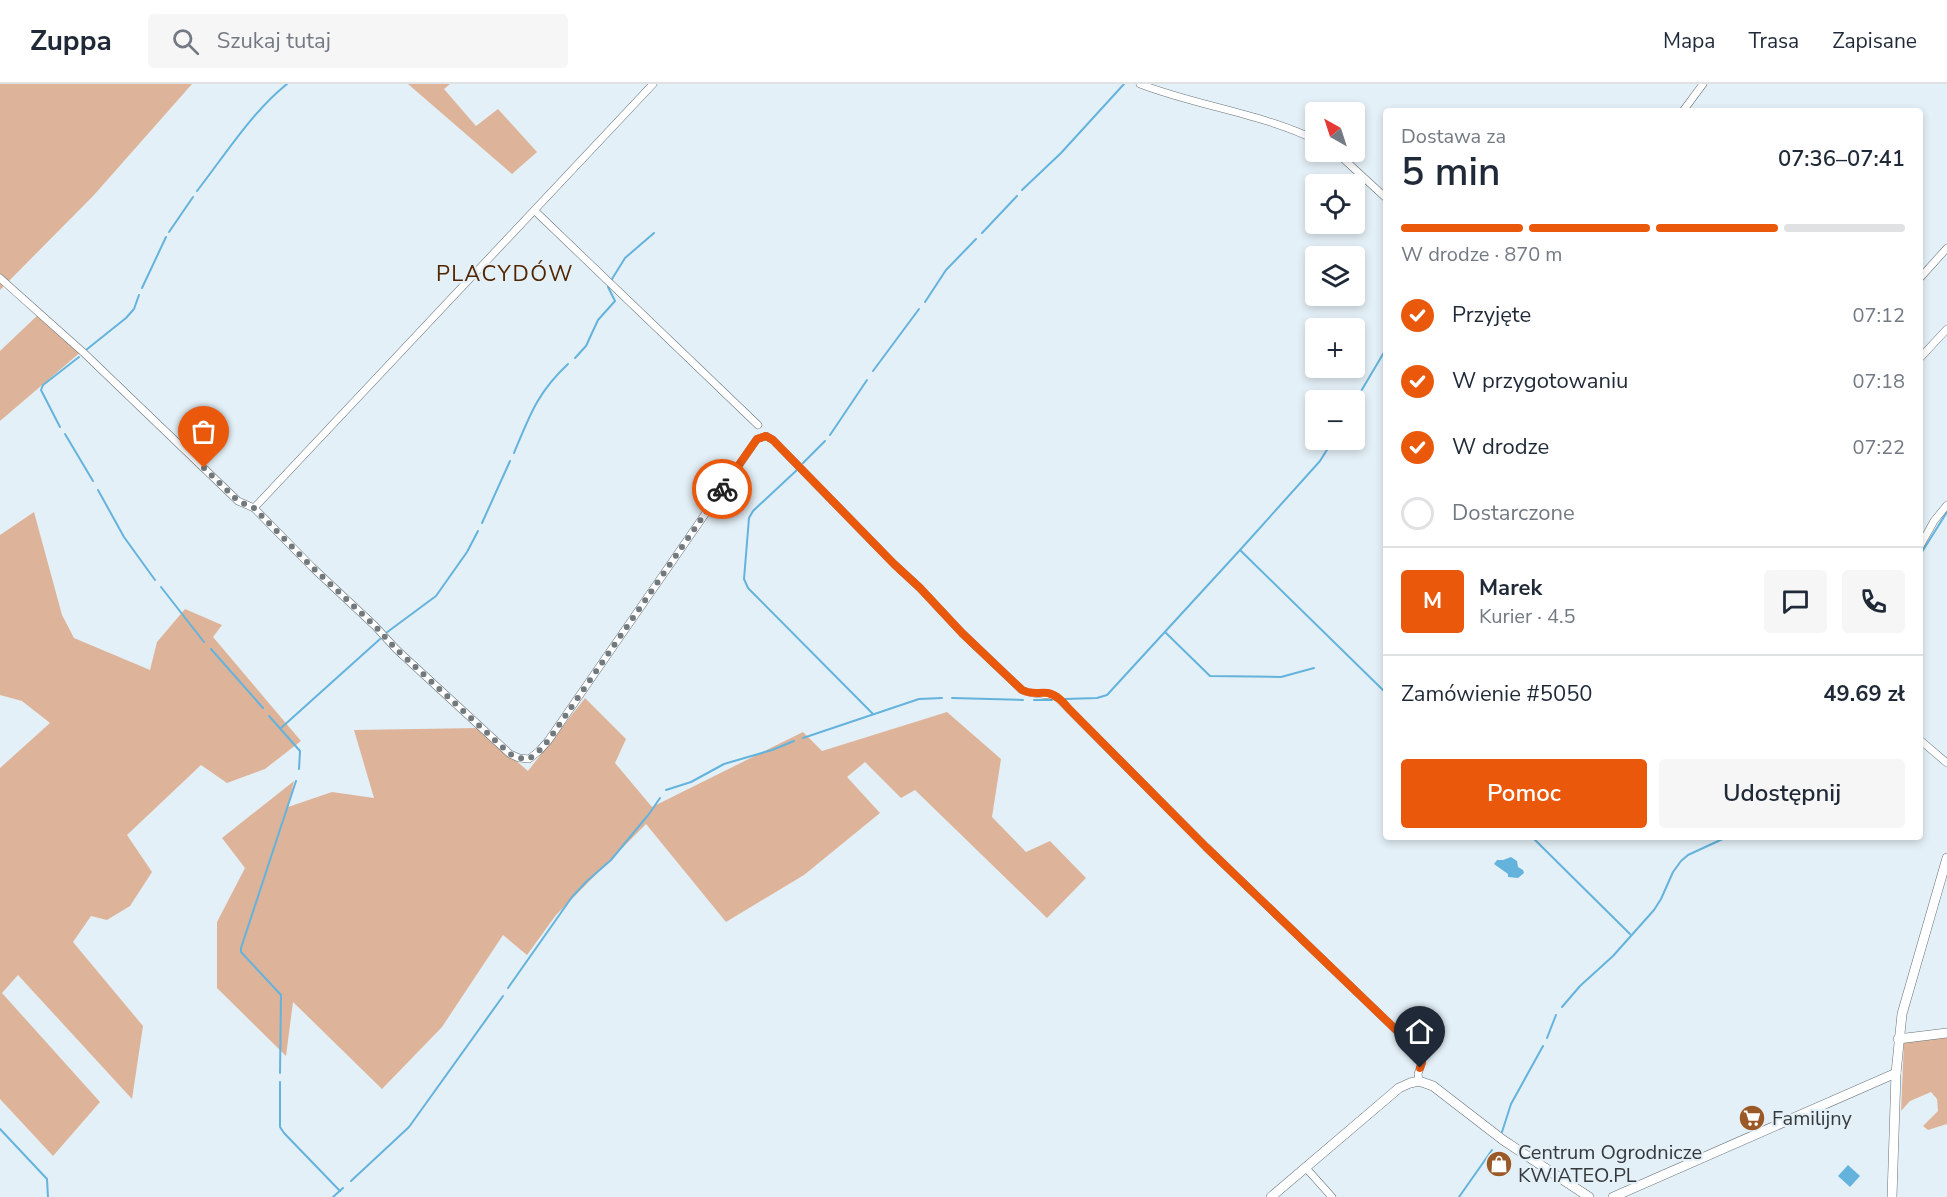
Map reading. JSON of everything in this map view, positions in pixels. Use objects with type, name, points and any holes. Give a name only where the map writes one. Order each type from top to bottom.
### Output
[{"type":"street","points":[[254,508],[653,84]]},
{"type":"street","points":[[1140,84],[1157,91],[1258,119],[1305,136]]},
{"type":"street","points":[[1685,108],[1703,84]]},
{"type":"street","points":[[1347,162],[1383,195]]},
{"type":"street","points":[[535,211],[758,425]]},
{"type":"street","points":[[1923,275],[1947,248]]},
{"type":"street","points":[[0,278],[84,354],[238,501],[254,508],[396,649],[471,719],[510,754],[519,758],[529,759],[548,741],[757,439],[766,436],[773,440],[962,633],[1022,690],[1035,694],[1050,693],[1057,697],[1206,847],[1418,1051],[1422,1062],[1418,1074],[1419,1081]]},
{"type":"street","points":[[1923,355],[1947,329]]},
{"type":"street","points":[[1923,541],[1947,505]]},
{"type":"street","points":[[1923,743],[1947,763]]},
{"type":"street","points":[[1892,1197],[1896,1072],[1902,1014],[1947,858]]},
{"type":"street","points":[[1898,1039],[1947,1033]]},
{"type":"street","points":[[1613,1197],[1896,1072]]},
{"type":"street","points":[[1271,1197],[1399,1088],[1419,1081],[1436,1088],[1503,1140],[1590,1197]]},
{"type":"street","points":[[1306,1168],[1332,1197]]},
{"type":"shaded area","points":[[0,84],[192,84],[94,195],[0,290]]},
{"type":"shaded area","points":[[408,84],[450,84],[444,89],[476,126],[498,109],[537,152],[512,174]]},
{"type":"shaded area","points":[[41,312],[83,350],[0,421],[0,351]]},
{"type":"shaded area","points":[[34,512],[62,615],[74,638],[150,670],[157,642],[185,609],[222,625],[213,637],[301,741],[265,769],[227,783],[201,765],[127,835],[152,872],[130,906],[107,920],[91,916],[73,942],[143,1026],[132,1099],[18,975],[2,993],[100,1102],[53,1156],[0,1099],[0,768],[50,723],[22,701],[0,695],[0,535]]},
{"type":"shaded area","points":[[585,698],[626,739],[615,763],[652,807],[803,732],[822,751],[947,712],[1001,759],[992,817],[1026,852],[1050,841],[1086,878],[1047,918],[915,790],[901,798],[865,762],[847,777],[880,813],[804,875],[726,922],[646,824],[556,915],[527,955],[503,935],[442,1027],[382,1089],[293,1002],[286,1056],[217,988],[217,922],[245,868],[222,838],[294,781],[288,807],[332,792],[374,798],[354,730],[478,728],[528,771]]},
{"type":"shaded area","points":[[1947,1036],[1947,1124],[1928,1130],[1923,1126],[1938,1111],[1937,1099],[1931,1092],[1910,1101],[1901,1111],[1904,1042]]},
{"type":"water","points":[[1511,857],[1517,861],[1518,867],[1524,873],[1518,878],[1508,877],[1508,874],[1494,864],[1497,860]]},
{"type":"water","points":[[1848,1165],[1860,1176],[1850,1187],[1838,1176]]},
{"type":"waterway","points":[[197,191],[250,121],[287,84]]},
{"type":"waterway","points":[[1022,190],[1061,153],[1124,84]]},
{"type":"waterway","points":[[982,233],[1017,196]]},
{"type":"waterway","points":[[169,232],[193,197]]},
{"type":"waterway","points":[[612,279],[625,258],[654,233]]},
{"type":"waterway","points":[[142,288],[166,237]]},
{"type":"waterway","points":[[925,302],[946,270],[976,239]]},
{"type":"waterway","points":[[575,358],[586,346],[598,320],[615,301],[608,287]]},
{"type":"waterway","points":[[86,350],[126,318],[134,309],[139,295]]},
{"type":"waterway","points":[[873,371],[919,309]]},
{"type":"waterway","points":[[1362,390],[1383,354]]},
{"type":"waterway","points":[[60,427],[41,390],[43,385],[79,357]]},
{"type":"waterway","points":[[514,453],[542,395],[568,364]]},
{"type":"waterway","points":[[830,435],[867,380]]},
{"type":"waterway","points":[[65,434],[93,481]]},
{"type":"waterway","points":[[803,463],[825,441]]},
{"type":"waterway","points":[[1327,450],[1320,461],[1240,550],[1383,690]]},
{"type":"waterway","points":[[482,523],[510,461]]},
{"type":"waterway","points":[[798,469],[753,511],[749,518],[744,579],[748,588],[873,714]]},
{"type":"waterway","points":[[98,490],[124,537],[155,580]]},
{"type":"waterway","points":[[1923,550],[1947,512]]},
{"type":"waterway","points":[[386,633],[436,596],[467,552],[478,531]]},
{"type":"waterway","points":[[1065,699],[1097,698],[1107,695],[1240,550]]},
{"type":"waterway","points":[[161,587],[204,642]]},
{"type":"waterway","points":[[1165,632],[1210,676],[1281,677],[1314,668]]},
{"type":"waterway","points":[[281,728],[380,639]]},
{"type":"waterway","points":[[211,649],[263,708]]},
{"type":"waterway","points":[[803,738],[919,699],[942,698]]},
{"type":"waterway","points":[[952,698],[1023,700]]},
{"type":"waterway","points":[[1034,700],[1052,700]]},
{"type":"waterway","points":[[269,716],[300,751],[299,769]]},
{"type":"waterway","points":[[666,790],[691,782],[724,764],[794,741]]},
{"type":"waterway","points":[[280,1073],[281,995],[241,952],[241,948],[296,781]]},
{"type":"waterway","points":[[508,988],[572,897],[611,860],[660,798]]},
{"type":"waterway","points":[[1535,840],[1630,934]]},
{"type":"waterway","points":[[1562,1007],[1580,986],[1613,956],[1654,910],[1681,861],[1688,855],[1720,840]]},
{"type":"waterway","points":[[351,1181],[409,1127],[503,996]]},
{"type":"waterway","points":[[1547,1038],[1556,1015]]},
{"type":"waterway","points":[[1502,1132],[1511,1104],[1543,1046]]},
{"type":"waterway","points":[[280,1082],[280,1127],[340,1191]]},
{"type":"waterway","points":[[0,1129],[47,1179],[48,1197]]},
{"type":"waterway","points":[[1459,1197],[1492,1150]]},
{"type":"waterway","points":[[333,1197],[343,1188]]},
{"type":"way so far","points":[[204,468],[238,501],[254,508],[396,649],[471,719],[510,754],[524,759],[534,756],[548,741],[722,489]]},
{"type":"place","name":"Familijny","points":[[1752,1118]]},
{"type":"place","name":"Centrum Ogrodnicze KWIATEO.PL","points":[[1499,1164]]},
{"type":"district","name":"PLACYDÓW","points":[[505,274]]},
{"type":"route","points":[[722,489],[757,439],[766,436],[773,440],[962,633],[1022,690],[1035,694],[1050,693],[1057,697],[1206,847],[1418,1051],[1422,1062],[1420,1068]]}]
